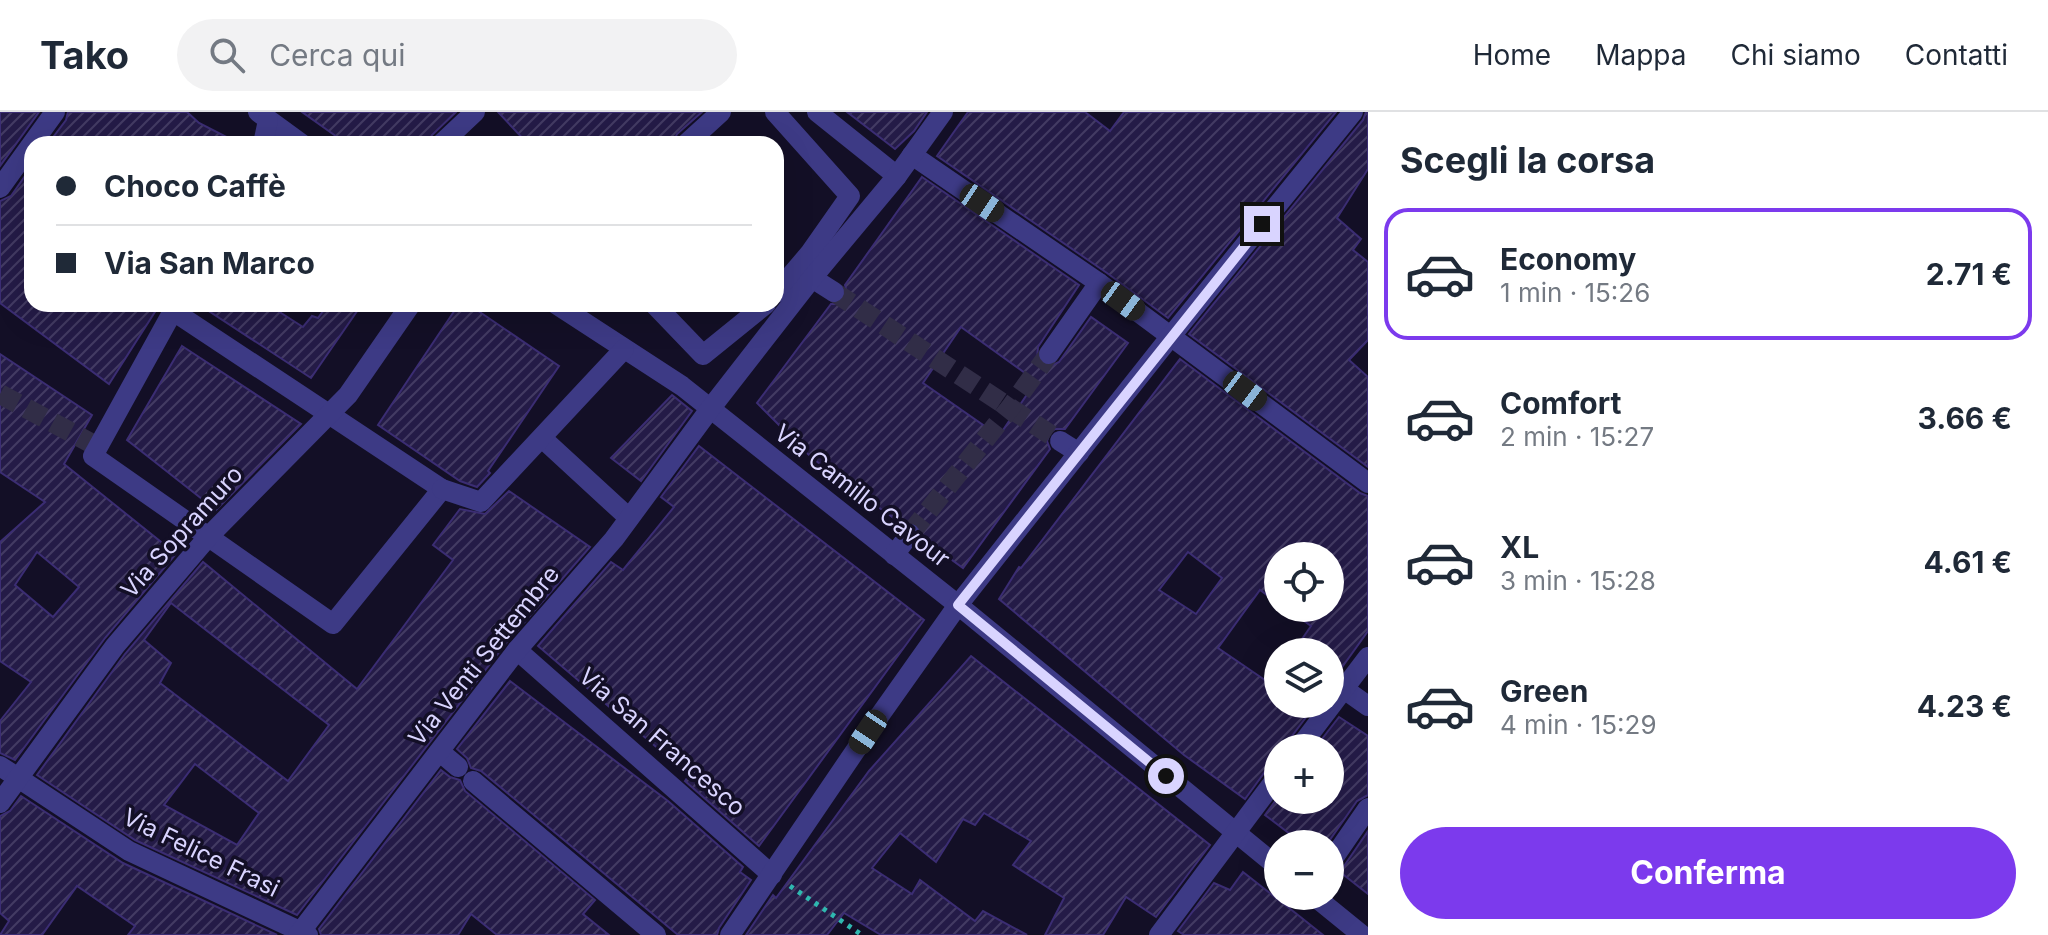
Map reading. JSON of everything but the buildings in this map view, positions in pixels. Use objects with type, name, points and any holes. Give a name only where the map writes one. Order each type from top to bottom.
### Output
[{"type":"street","points":[[38,136],[55,112]]},
{"type":"street","points":[[450,136],[475,112]]},
{"type":"street","points":[[695,136],[721,112]]},
{"type":"street","points":[[775,112],[850,196],[784,284]]},
{"type":"street","points":[[817,112],[897,176]]},
{"type":"street","name":"Via Venti Settembre","points":[[303,933],[517,650],[629,518],[812,278],[897,176],[943,112]]},
{"type":"street","points":[[730,935],[958,605],[1353,112]]},
{"type":"street","points":[[264,136],[268,115]]},
{"type":"street","points":[[268,115],[293,136]]},
{"type":"street","points":[[0,188],[24,155]]},
{"type":"street","points":[[912,155],[1099,283],[1368,483]]},
{"type":"street","points":[[812,278],[834,292]]},
{"type":"street","points":[[1049,354],[1099,283]]},
{"type":"street","points":[[173,312],[93,456],[333,624],[442,489]]},
{"type":"street","points":[[181,312],[442,489],[481,502],[624,349]]},
{"type":"street","name":"Via Sopramuro","points":[[0,803],[115,646],[208,537],[348,395],[405,312]]},
{"type":"street","name":"Via Camillo Cavour","points":[[568,312],[682,386],[958,605],[1264,856]]},
{"type":"street","points":[[662,312],[703,355],[756,312]]},
{"type":"street","points":[[542,438],[629,518]]},
{"type":"street","points":[[1060,441],[1079,453]]},
{"type":"street","points":[[894,555],[910,534]]},
{"type":"street","name":"Via San Francesco","points":[[517,650],[772,875]]},
{"type":"street","points":[[1368,657],[1344,689],[1368,706]]},
{"type":"street","points":[[1310,734],[1322,718]]},
{"type":"street","points":[[440,752],[656,935]]},
{"type":"street","name":"Via Felice Frasi","points":[[0,766],[129,851],[303,933]]},
{"type":"street","points":[[1159,935],[1264,794]]},
{"type":"street","points":[[1344,843],[1368,808]]},
{"type":"street","points":[[1331,910],[1362,935]]},
{"type":"path","points":[[772,875],[862,935]]},
{"type":"tunnel","points":[[834,292],[1060,441]]},
{"type":"tunnel","points":[[910,534],[1049,354]]},
{"type":"tunnel","points":[[0,394],[98,447]]},
{"type":"route","points":[[1166,776],[958,605],[1262,224]]}]
